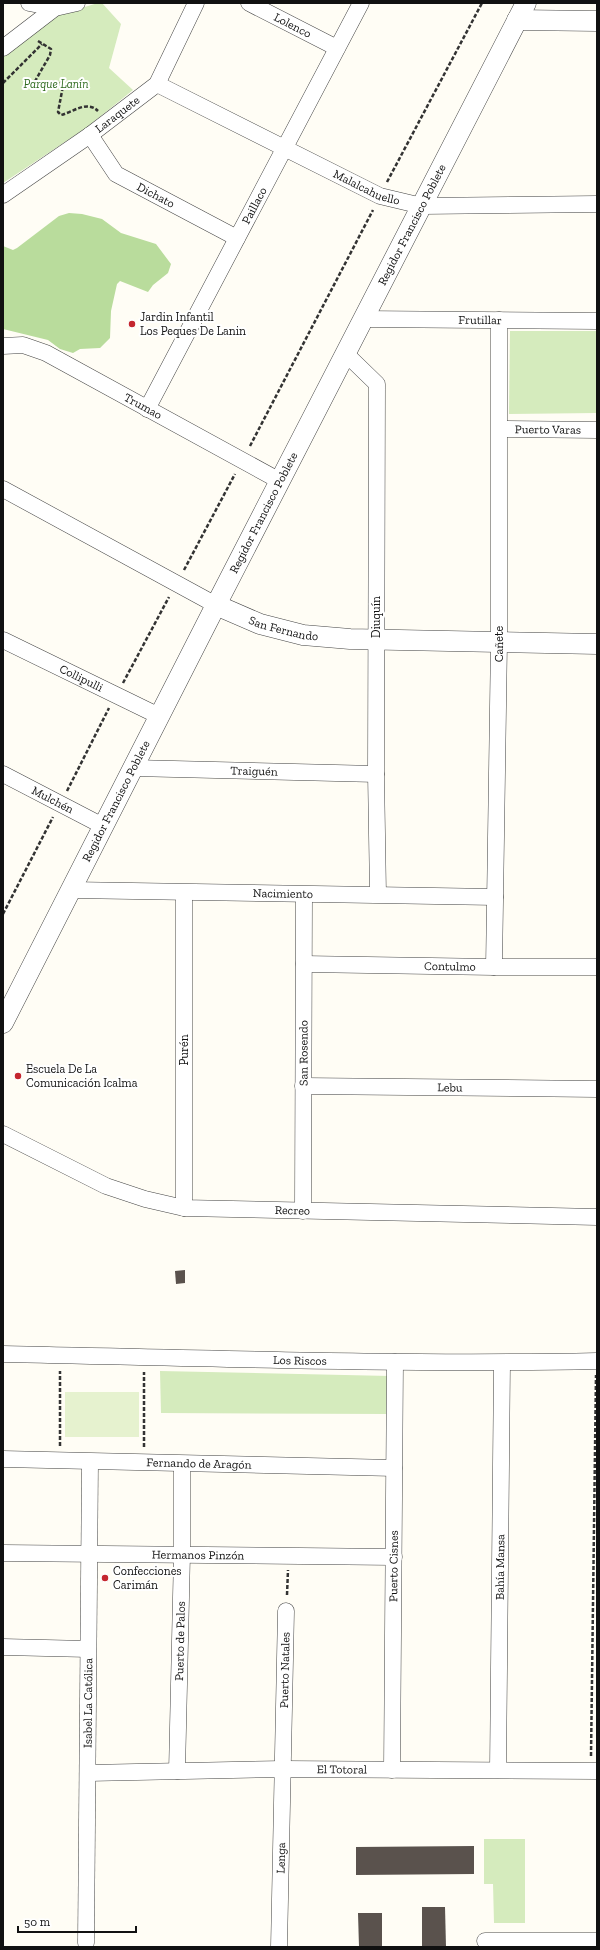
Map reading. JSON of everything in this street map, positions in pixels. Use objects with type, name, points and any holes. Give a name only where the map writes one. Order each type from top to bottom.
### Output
[{"type":"street","points":[[29,3],[55,8]]},
{"type":"street","points":[[3,48],[55,8],[76,3]]},
{"type":"street","name":"Laraquete","points":[[3,195],[108,122],[156,84],[196,3]]},
{"type":"street","name":"Lolenco","points":[[249,3],[337,48]]},
{"type":"street","name":"Paillaco","points":[[147,409],[361,3]]},
{"type":"street","points":[[522,11],[597,21]]},
{"type":"street","name":"Regidor Francisco Poblete","points":[[3,1023],[159,716],[522,11]]},
{"type":"street","name":"Malalcahuello","points":[[156,84],[380,196],[422,206],[597,204]]},
{"type":"street","name":"Dichato","points":[[90,135],[116,174],[237,238]]},
{"type":"street","name":"Frutillar","points":[[363,319],[597,321]]},
{"type":"street","name":"Cañete","points":[[494,967],[499,642],[499,320]]},
{"type":"street","name":"Trumao","points":[[3,346],[23,345],[41,350],[280,481]]},
{"type":"street","name":"Diuquín","points":[[346,353],[378,384],[376,640],[378,894]]},
{"type":"street","name":"Puerto Varas","points":[[500,429],[597,430]]},
{"type":"street","name":"San Fernando","points":[[3,489],[216,605],[260,624],[303,635],[376,640],[597,644]]},
{"type":"street","name":"Collipulli","points":[[3,640],[159,716]]},
{"type":"street","name":"Traiguén","points":[[133,768],[376,774]]},
{"type":"street","name":"Mulchén","points":[[3,774],[103,826]]},
{"type":"street","name":"Nacimiento","points":[[71,890],[304,895],[378,894],[495,898]]},
{"type":"street","name":"Purén","points":[[184,893],[184,1208]]},
{"type":"street","name":"San Rosendo","points":[[303,1211],[304,895]]},
{"type":"street","name":"Contulmo","points":[[304,964],[597,967]]},
{"type":"street","name":"Lebu","points":[[303,1086],[597,1089]]},
{"type":"street","name":"Recreo","points":[[3,1134],[106,1186],[145,1199],[184,1208],[597,1217]]},
{"type":"street","name":"Los Riscos","points":[[3,1354],[395,1362],[502,1363],[597,1361]]},
{"type":"street","name":"Puerto Cisnes","points":[[392,1770],[395,1362]]},
{"type":"street","name":"Bahía Mansa","points":[[498,1770],[502,1363]]},
{"type":"street","name":"Fernando de Aragón","points":[[3,1460],[394,1468]]},
{"type":"street","name":"Isabel La Católica","points":[[86,1943],[88,1553],[90,1462]]},
{"type":"street","name":"Puerto de Palos","points":[[177,1771],[182,1554],[182,1464]]},
{"type":"street","name":"Hermanos Pinzón","points":[[3,1553],[394,1557]]},
{"type":"street","name":"Puerto Natales","points":[[283,1769],[286,1612]]},
{"type":"street","points":[[3,1647],[88,1648]]},
{"type":"street","name":"El Totoral","points":[[88,1773],[283,1769],[594,1771]]},
{"type":"street","name":"Lenga","points":[[279,1947],[283,1769]]},
{"type":"street","points":[[485,1941],[597,1941]]},
{"type":"path","points":[[25,31],[51,50],[50,55],[34,83],[34,87],[38,88],[59,82],[63,86],[59,114],[63,115],[86,106],[91,106],[108,122]]},
{"type":"path","points":[[3,83],[42,44]]},
{"type":"path","points":[[594,1771],[597,1361]]},
{"type":"path","points":[[60,1368],[60,1434]]},
{"type":"path","points":[[138,1448],[144,1448],[144,1369]]},
{"type":"path","points":[[286,1612],[288,1571]]},
{"type":"green space","name":"Parque Lanín","points":[[102,3],[121,24],[109,68],[133,90],[86,128],[3,183],[3,57],[58,15]]},
{"type":"green space","points":[[69,213],[82,214],[102,219],[121,233],[156,244],[171,264],[168,273],[153,285],[148,292],[120,281],[117,284],[111,311],[110,338],[100,348],[80,349],[73,353],[60,349],[48,340],[3,329],[3,246],[13,250],[17,248],[59,216]]},
{"type":"green space","points":[[510,331],[597,331],[597,413],[509,414]]},
{"type":"green space","points":[[160,1371],[390,1376],[389,1414],[161,1413]]},
{"type":"green space","points":[[65,1392],[139,1392],[139,1437],[65,1437]]},
{"type":"green space","points":[[484,1839],[525,1839],[525,1923],[494,1923],[493,1884],[484,1884]]},
{"type":"building","points":[[185,1270],[185,1283],[176,1284],[175,1271]]},
{"type":"building","points":[[474,1846],[474,1874],[356,1875],[356,1847]]},
{"type":"building","points":[[422,1907],[445,1907],[446,1947],[422,1947]]},
{"type":"building","points":[[358,1913],[382,1913],[382,1947],[359,1947]]},
{"type":"place","name":"Jardin Infantil Los Peques De Lanin","points":[[132,324]]},
{"type":"place","name":"Escuela De La Comunicación Icalma","points":[[18,1076]]},
{"type":"place","name":"Confecciones Carimán","points":[[105,1578]]}]
